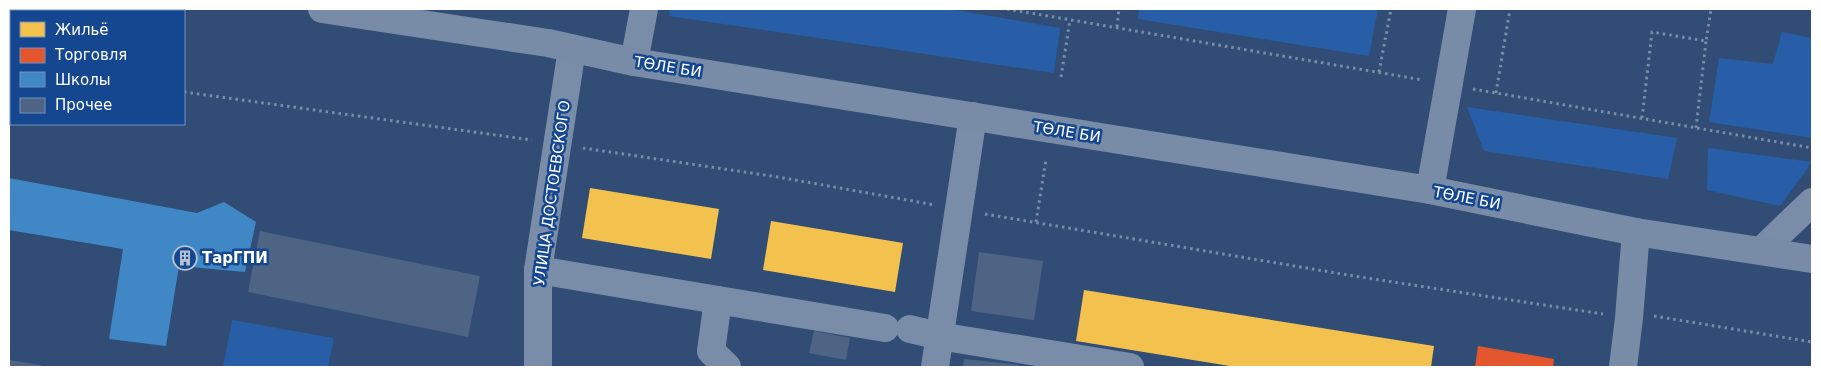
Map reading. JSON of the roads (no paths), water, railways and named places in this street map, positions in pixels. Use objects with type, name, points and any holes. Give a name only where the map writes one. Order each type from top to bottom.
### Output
[{"type":"main road","name":"ТӨЛЕ БИ","points":[[322,9],[572,49],[634,62],[1430,190],[1636,232],[1812,259]]},
{"type":"main road","points":[[1430,190],[1462,9]]},
{"type":"main road","points":[[1623,367],[1636,232]]},
{"type":"street","points":[[634,62],[644,9]]},
{"type":"street","name":"УЛИЦА ДОСТОЕВСКОГО","points":[[538,367],[538,270],[572,49]]},
{"type":"street","points":[[935,367],[973,116]]},
{"type":"street","points":[[1762,250],[1812,202]]},
{"type":"street","points":[[538,270],[1130,367]]},
{"type":"street","points":[[718,300],[711,351],[727,367]]},
{"type":"place","name":"ТарГПИ","points":[[185,258]]}]
